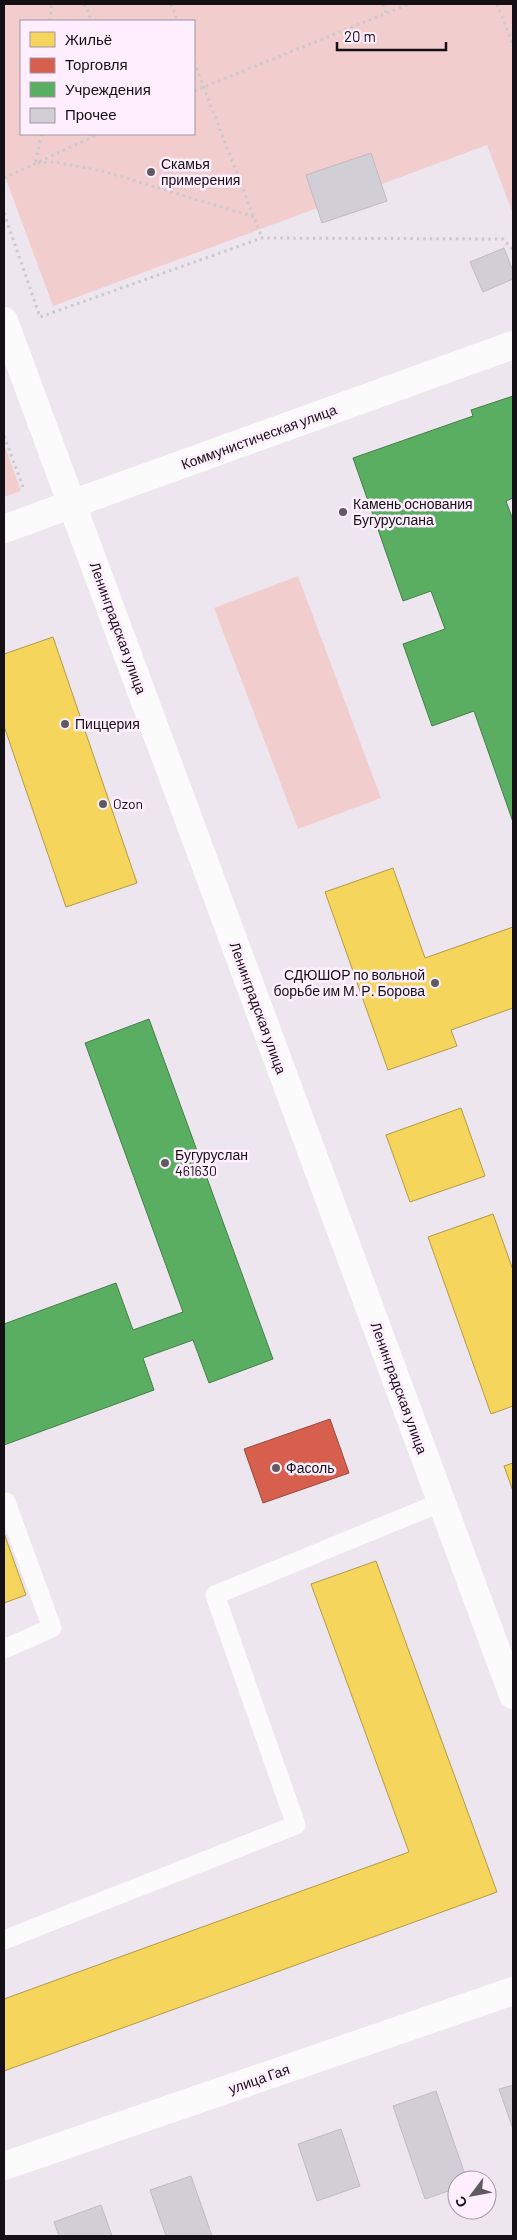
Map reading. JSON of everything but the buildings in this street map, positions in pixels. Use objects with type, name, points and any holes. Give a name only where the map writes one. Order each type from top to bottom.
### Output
[{"type":"street","name":"Ленинградская улица","points":[[4,321],[513,1695]]},
{"type":"street","name":"Коммунистическая улица","points":[[4,529],[513,345]]},
{"type":"street","name":"улица Гая","points":[[4,2166],[513,1991]]},
{"type":"lane","points":[[4,1503],[6,1502],[52,1628],[4,1649]]},
{"type":"lane","points":[[4,1940],[296,1825],[215,1595],[442,1502]]},
{"type":"path","points":[[50,20],[52,4]]},
{"type":"path","points":[[84,4],[90,16],[88,20]]},
{"type":"path","points":[[171,4],[178,20]]},
{"type":"path","points":[[383,4],[386,13]]},
{"type":"path","points":[[195,90],[410,4]]},
{"type":"path","points":[[497,4],[513,46]]},
{"type":"path","points":[[195,65],[262,238]]},
{"type":"path","points":[[35,163],[42,135]]},
{"type":"path","points":[[4,178],[97,135]]},
{"type":"path","points":[[35,163],[56,162],[106,172],[254,217]]},
{"type":"path","points":[[4,213],[40,317],[262,238],[503,239],[513,250]]},
{"type":"path","points":[[4,436],[25,492]]},
{"type":"shaded area","points":[[4,4],[513,4],[513,214],[487,145],[53,306],[4,174]]},
{"type":"shaded area","points":[[4,444],[21,491],[4,497]]},
{"type":"shaded area","points":[[298,576],[381,798],[298,829],[214,608]]},
{"type":"place","name":"Скамья примерения","points":[[151,172]]},
{"type":"place","name":"Камень основания Бугуруслана","points":[[343,512]]},
{"type":"place","name":"Пиццерия","points":[[65,724]]},
{"type":"place","name":"Ozon","points":[[103,804]]},
{"type":"place","name":"СДЮШОР по вольной борьбе им М. Р. Борова","points":[[435,983]]},
{"type":"place","name":"Бугуруслан 461630","points":[[165,1163]]},
{"type":"place","name":"Фасоль","points":[[276,1468]]}]
